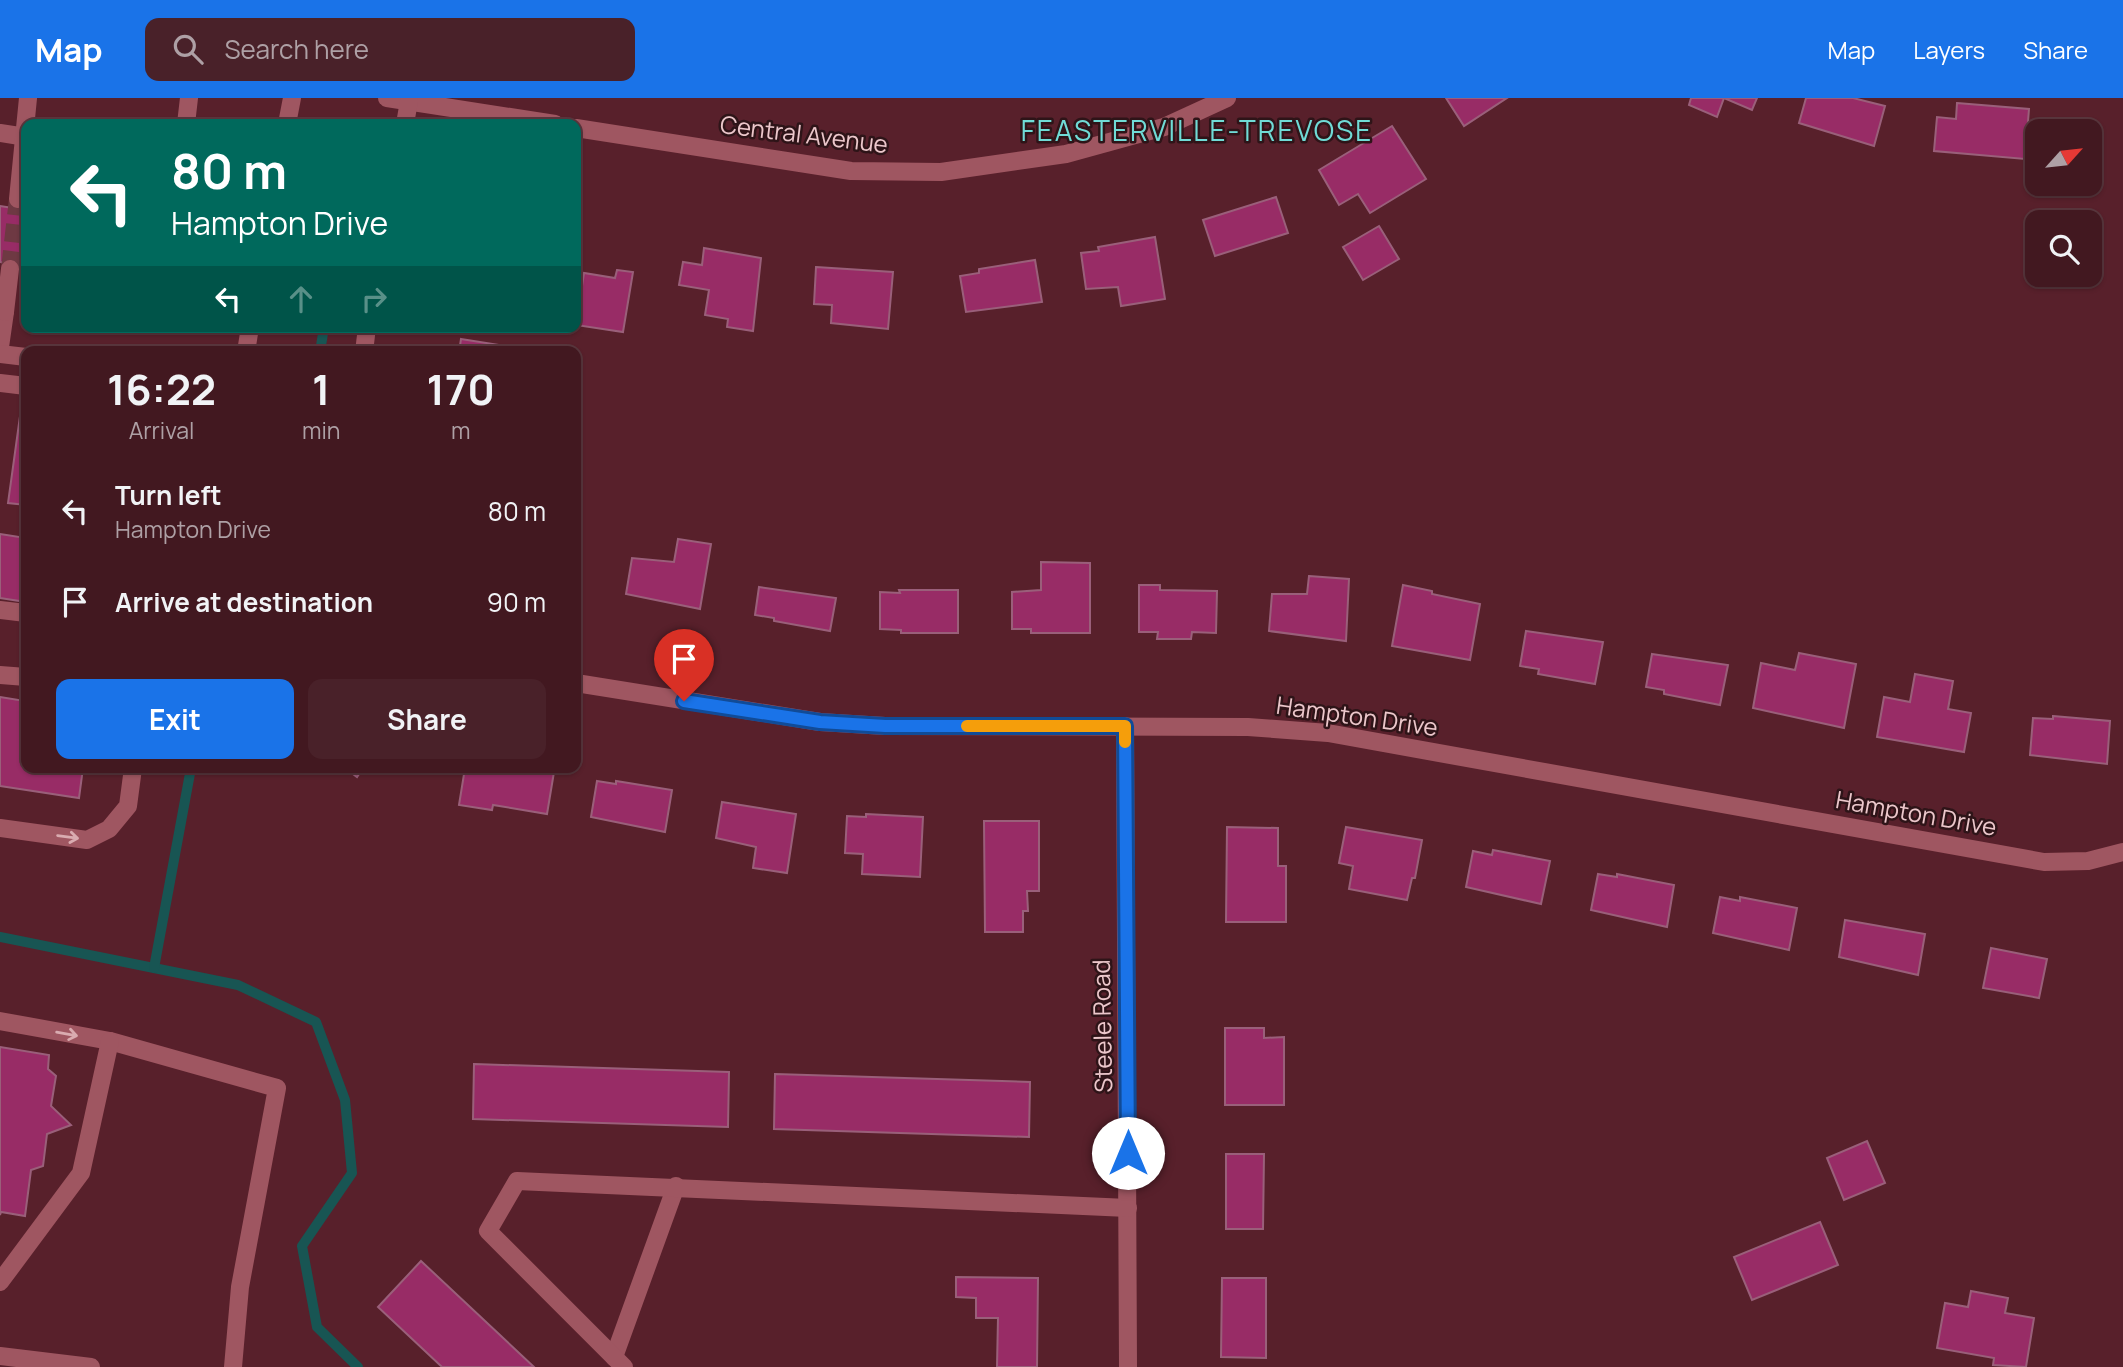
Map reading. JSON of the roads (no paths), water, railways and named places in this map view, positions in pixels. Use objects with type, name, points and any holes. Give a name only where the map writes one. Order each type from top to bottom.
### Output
[{"type":"street","points":[[26,119],[28,98]]},
{"type":"street","points":[[187,119],[189,98]]},
{"type":"street","points":[[288,119],[292,98]]},
{"type":"street","points":[[387,98],[431,101],[528,119]]},
{"type":"street","name":"Central Avenue","points":[[581,129],[851,171],[941,172],[1066,154],[1164,127],[1227,98]]},
{"type":"street","points":[[406,119],[409,101]]},
{"type":"street","points":[[0,133],[21,136]]},
{"type":"street","points":[[18,199],[21,172]]},
{"type":"street","points":[[0,347],[2,312],[10,269]]},
{"type":"street","points":[[0,354],[21,356]]},
{"type":"street","points":[[0,383],[21,385]]},
{"type":"street","points":[[0,610],[21,612]]},
{"type":"street","points":[[0,675],[21,677]]},
{"type":"street","name":"Hampton Drive","points":[[581,684],[820,722],[885,726],[1248,727],[1328,733],[2044,862],[2088,861],[2123,852]]},
{"type":"street","name":"Steele Road","points":[[1125,726],[1128,1367]]},
{"type":"street","points":[[0,828],[87,840],[109,829],[128,806],[132,773]]},
{"type":"street","points":[[0,1021],[110,1041],[277,1088],[240,1287],[233,1367]]},
{"type":"street","points":[[0,1282],[81,1173],[110,1041]]},
{"type":"street","points":[[676,1186],[619,1362],[488,1231],[517,1181],[676,1186],[1128,1208]]},
{"type":"street","points":[[0,1356],[90,1367]]},
{"type":"waterway","points":[[321,346],[323,333]]},
{"type":"waterway","points":[[154,968],[190,773]]},
{"type":"waterway","points":[[0,937],[238,985],[316,1022],[345,1100],[352,1173],[302,1246],[317,1327],[358,1367]]},
{"type":"tunnel","points":[[10,269],[18,199]]},
{"type":"district","name":"FEASTERVILLE-TREVOSE","points":[[1197,131]]}]
